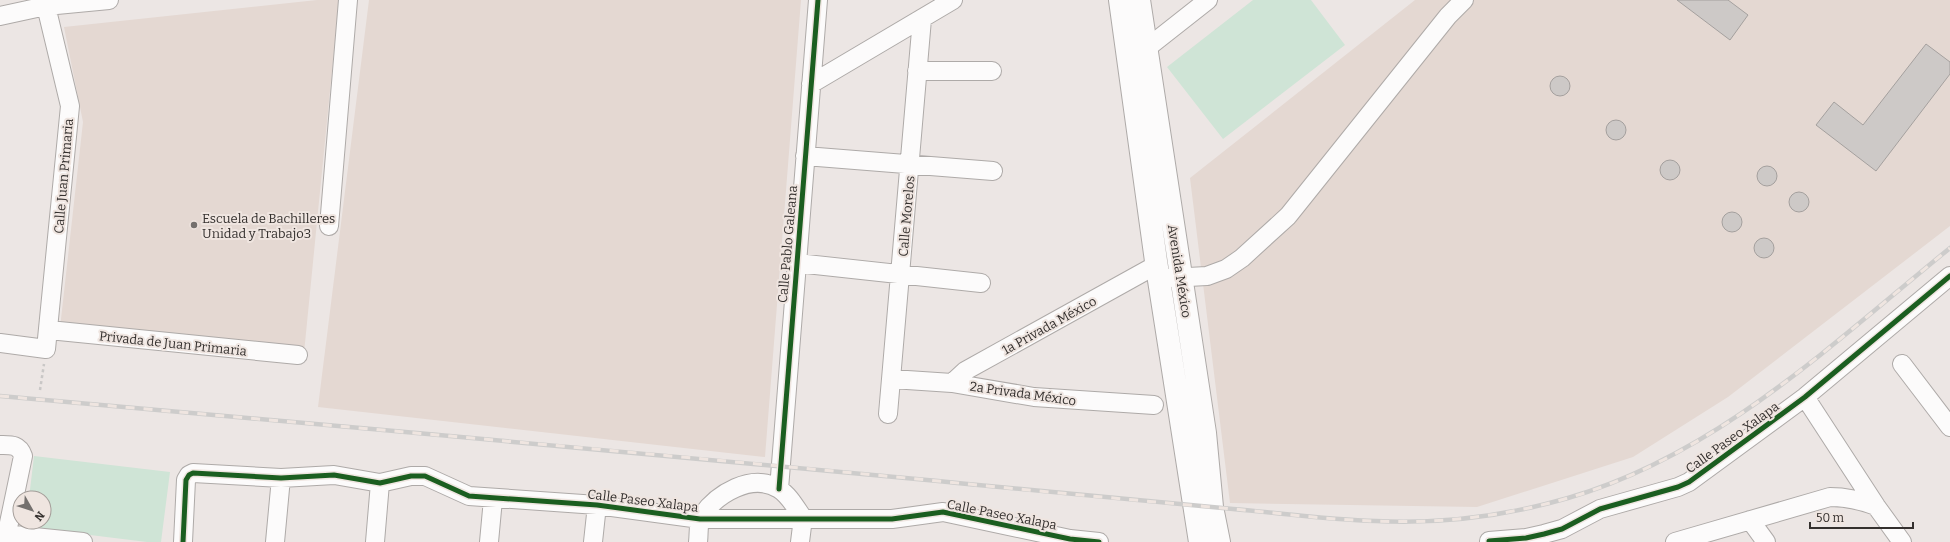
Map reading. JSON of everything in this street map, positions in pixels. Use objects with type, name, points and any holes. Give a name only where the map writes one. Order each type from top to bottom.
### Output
[{"type":"main road","name":"Avenida México","points":[[1120,0],[1154,274],[1200,542]]},
{"type":"main road","name":"Avenida México","points":[[1139,0],[1205,433],[1212,507],[1220,542]]},
{"type":"main road","points":[[1182,434],[1205,433]]},
{"type":"street","points":[[0,16],[44,2],[109,0]]},
{"type":"street","points":[[329,226],[348,0]]},
{"type":"street","name":"Calle Pablo Galeana","points":[[779,489],[818,0]]},
{"type":"street","points":[[811,84],[952,0]]},
{"type":"street","points":[[1147,48],[1208,0]]},
{"type":"street","points":[[1154,274],[1182,277],[1207,276],[1226,269],[1242,258],[1288,216],[1448,16],[1464,0]]},
{"type":"street","name":"Calle Juan Primaria","points":[[44,2],[70,106],[46,349]]},
{"type":"street","name":"Calle Morelos","points":[[888,414],[902,273],[922,19]]},
{"type":"street","points":[[917,71],[992,71]]},
{"type":"street","points":[[805,156],[993,172]]},
{"type":"street","points":[[797,262],[981,283]]},
{"type":"street","name":"1a Privada México","points":[[952,383],[965,371],[1154,274]]},
{"type":"street","name":"Calle Paseo Xalapa","points":[[1489,541],[1526,538],[1562,529],[1600,509],[1678,487],[1689,482],[1805,397],[1950,276]]},
{"type":"street","name":"Privada de Juan Primaria","points":[[49,330],[298,355]]},
{"type":"street","points":[[0,343],[46,349]]},
{"type":"street","points":[[1902,364],[1950,427]]},
{"type":"street","name":"2a Privada México","points":[[892,379],[952,383],[1034,397],[1154,405]]},
{"type":"street","points":[[1805,397],[1876,506],[1902,542]]},
{"type":"street","points":[[0,445],[15,445],[21,449],[23,456],[5,538],[83,542]]},
{"type":"street","name":"Calle Paseo Xalapa","points":[[183,542],[186,480],[189,475],[193,473],[281,478],[334,475],[380,483],[412,476],[425,476],[469,496],[493,499],[597,505],[700,518],[892,519],[944,512],[1070,540],[1099,542]]},
{"type":"street","points":[[275,542],[281,478]]},
{"type":"street","points":[[375,542],[380,483]]},
{"type":"street","name":"Calle Paseo Xalapa","points":[[700,518],[716,500],[736,488],[754,484],[768,485],[779,489]]},
{"type":"street","points":[[779,489],[803,518],[800,542]]},
{"type":"street","points":[[1674,542],[1830,497],[1844,497],[1876,506]]},
{"type":"street","points":[[489,542],[493,499]]},
{"type":"street","points":[[593,542],[597,505]]},
{"type":"street","points":[[698,542],[700,518]]},
{"type":"street","points":[[1750,520],[1766,542]]},
{"type":"path","points":[[40,390],[46,349]]},
{"type":"shaded area","name":"Escuela de Bachilleres Unidad y Trabajo3","points":[[317,0],[339,0],[304,353],[60,328],[83,122],[64,27]]},
{"type":"shaded area","points":[[369,0],[801,0],[765,457],[318,407]]},
{"type":"shaded area","points":[[1415,0],[1950,0],[1950,226],[1728,397],[1633,457],[1477,507],[1230,503],[1190,178]]},
{"type":"green space","points":[[1253,0],[1311,0],[1345,45],[1223,139],[1167,67]]},
{"type":"green space","points":[[34,456],[170,472],[161,542],[147,542],[49,530],[52,530],[52,490],[30,490]]},
{"type":"building","points":[[1677,0],[1728,0],[1748,15],[1730,40]]},
{"type":"building","points":[[1926,44],[1950,62],[1950,74],[1876,171],[1816,125],[1834,102],[1863,125]]},
{"type":"building","points":[[1560,76],[1567,79],[1570,86],[1567,93],[1560,96],[1553,93],[1550,86],[1553,79]]},
{"type":"building","points":[[1616,120],[1623,123],[1626,130],[1623,137],[1616,140],[1609,137],[1606,130],[1609,123]]},
{"type":"building","points":[[1670,160],[1677,163],[1680,170],[1677,177],[1670,180],[1663,177],[1660,170],[1663,163]]},
{"type":"building","points":[[1767,166],[1774,169],[1777,176],[1774,183],[1767,186],[1760,183],[1757,176],[1760,169]]},
{"type":"building","points":[[1799,192],[1806,195],[1809,202],[1806,209],[1799,212],[1792,209],[1789,202],[1792,195]]},
{"type":"building","points":[[1732,212],[1739,215],[1742,222],[1739,229],[1732,232],[1725,229],[1722,222],[1725,215]]},
{"type":"building","points":[[1764,238],[1771,241],[1774,248],[1771,255],[1764,258],[1757,255],[1754,248],[1757,241]]},
{"type":"railway","points":[[0,396],[703,459],[1322,518],[1400,522],[1449,520],[1521,510],[1568,498],[1622,479],[1674,454],[1723,425],[1817,358],[1950,248]]},
{"type":"cycle path","points":[[779,489],[818,0]]},
{"type":"cycle path","points":[[1489,541],[1526,538],[1562,529],[1600,509],[1678,487],[1689,482],[1805,397],[1950,276]]},
{"type":"cycle path","points":[[183,542],[186,480],[189,475],[193,473],[281,478],[334,475],[380,483],[411,476],[425,476],[469,496],[597,505],[700,519],[892,519],[943,512],[1070,539],[1099,542]]},
{"type":"place","name":"Escuela de Bachilleres Unidad y Trabajo3","points":[[194,225]]}]
